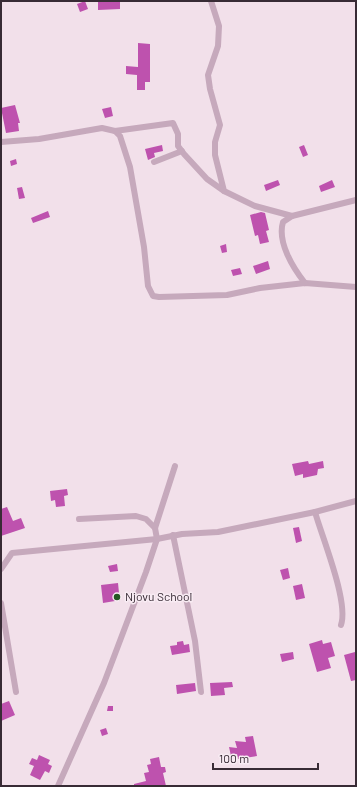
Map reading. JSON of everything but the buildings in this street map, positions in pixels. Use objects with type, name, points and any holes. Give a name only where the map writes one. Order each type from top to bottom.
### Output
[{"type":"street","points":[[211,1],[219,26],[218,46],[208,75],[210,89],[220,125],[215,142],[215,155],[224,191]]},
{"type":"street","points":[[1,142],[39,139],[102,128],[115,131],[173,123],[178,134],[178,146],[207,179],[224,191],[255,206],[292,216]]},
{"type":"street","points":[[115,131],[123,142],[130,167],[144,247],[148,286],[153,296],[227,295],[260,288],[305,283],[356,287]]},
{"type":"street","points":[[154,162],[182,151]]},
{"type":"street","points":[[305,283],[290,261],[282,235],[284,222],[292,216],[356,200]]},
{"type":"street","points":[[58,786],[104,683],[146,572],[157,539],[155,528],[175,466]]},
{"type":"street","points":[[1,569],[12,553],[157,539],[173,535],[218,532],[315,512],[356,501]]},
{"type":"street","points":[[315,512],[343,603],[343,619],[341,625]]},
{"type":"street","points":[[79,519],[136,516],[146,519],[155,528]]},
{"type":"street","points":[[173,535],[195,641],[201,692]]},
{"type":"street","points":[[1,603],[16,692]]},
{"type":"place","name":"Njovu School","points":[[117,597]]}]
